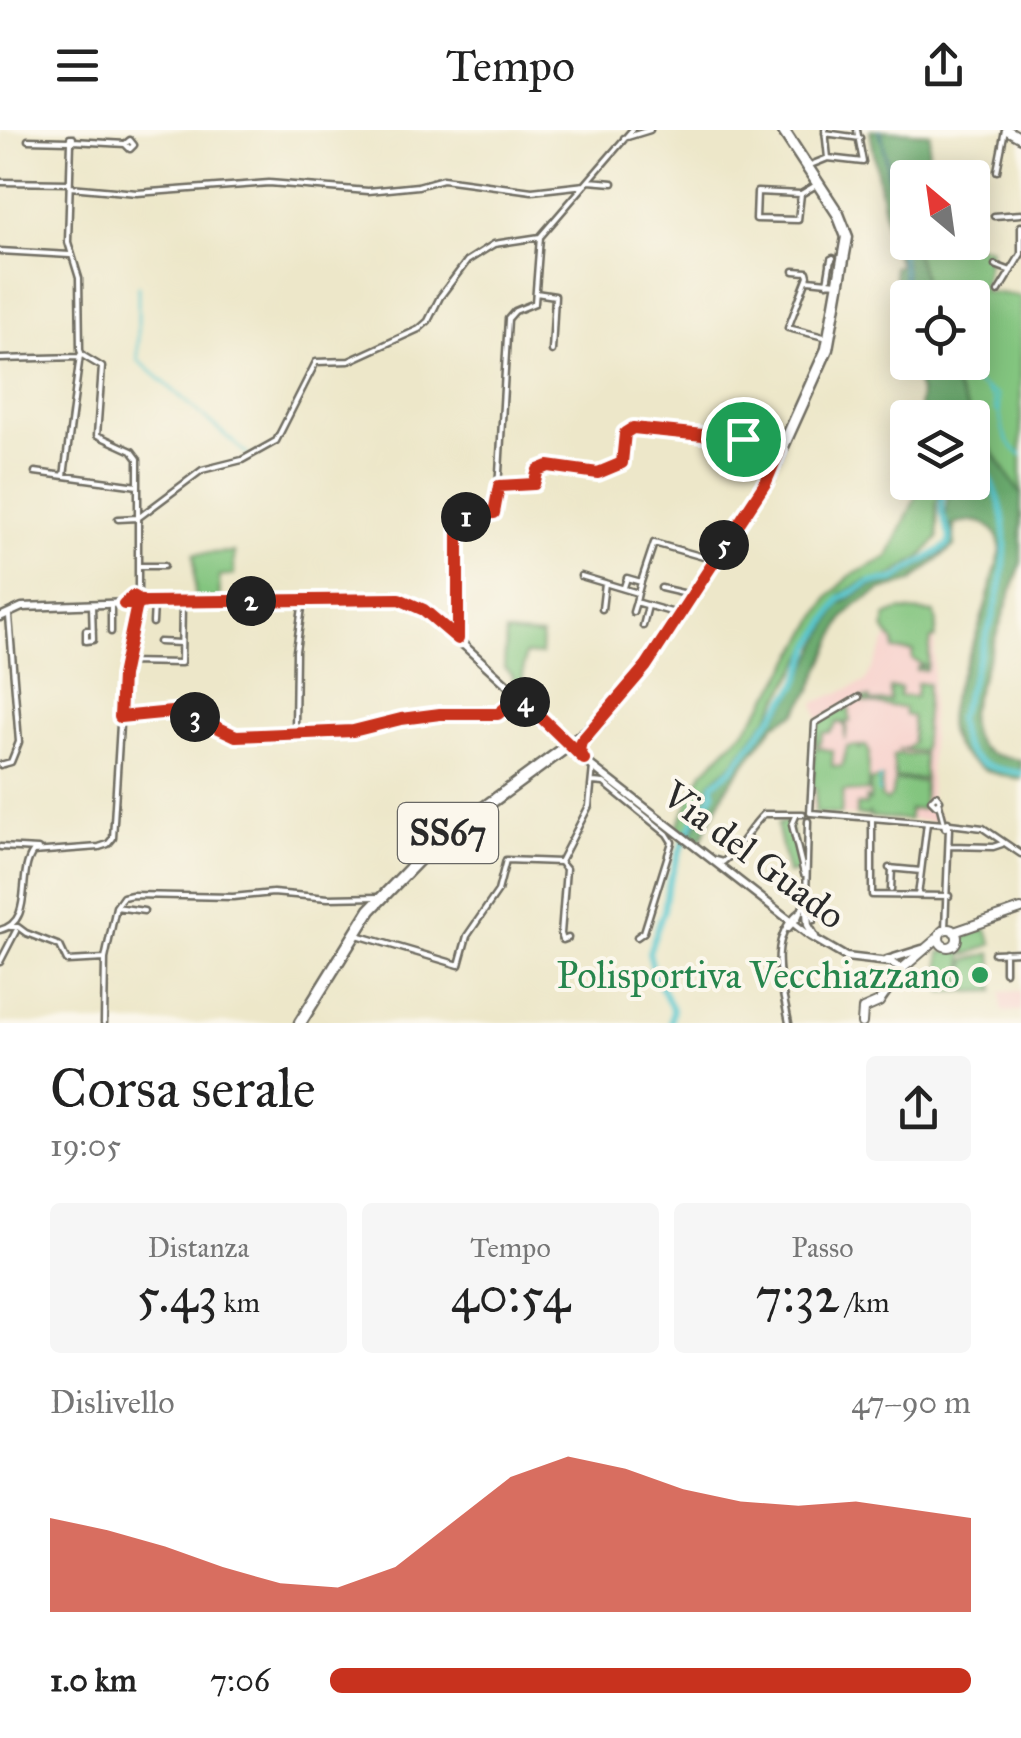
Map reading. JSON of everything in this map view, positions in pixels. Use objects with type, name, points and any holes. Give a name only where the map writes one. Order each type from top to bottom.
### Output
[{"type":"main road","points":[[783,130],[844,226],[847,237],[836,260],[829,338]]},
{"type":"main road","points":[[1006,130],[1021,138]]},
{"type":"main road","name":"SS67","points":[[300,1023],[353,934],[381,897],[433,844],[589,733],[646,666],[762,490],[824,358],[829,338]]},
{"type":"main road","points":[[862,1023],[863,1008],[878,1002],[919,952],[948,933],[1021,909]]},
{"type":"street","points":[[64,476],[80,354],[80,284],[70,255],[72,130]]},
{"type":"street","points":[[458,639],[458,530],[466,516],[494,513],[499,486],[508,319],[534,303],[540,237],[632,130]]},
{"type":"street","points":[[624,138],[650,130]]},
{"type":"street","points":[[807,166],[828,158],[863,162],[856,130]]},
{"type":"street","points":[[998,171],[1006,130]]},
{"type":"street","points":[[828,158],[825,132],[860,138]]},
{"type":"street","points":[[28,140],[125,144]]},
{"type":"street","points":[[0,182],[70,185],[137,194],[257,184],[368,190],[442,180],[532,191],[613,183]]},
{"type":"street","points":[[801,194],[798,220],[756,218],[757,192],[801,194],[818,184]]},
{"type":"street","points":[[994,216],[1021,214]]},
{"type":"street","points":[[998,292],[1020,254],[1021,226]]},
{"type":"street","points":[[118,519],[138,518],[202,470],[242,460],[276,441],[316,362],[349,361],[419,330],[467,261],[487,246],[540,237]]},
{"type":"street","points":[[0,251],[70,255]]},
{"type":"street","points":[[995,265],[1011,271]]},
{"type":"street","points":[[794,271],[807,272],[788,328],[829,338]]},
{"type":"street","points":[[1005,290],[1007,276]]},
{"type":"street","points":[[806,280],[833,284]]},
{"type":"street","points":[[536,293],[555,296],[552,351]]},
{"type":"street","points":[[0,358],[80,354],[102,367],[98,436],[136,454],[138,486],[137,600],[120,717],[111,841],[98,847],[0,847]]},
{"type":"street","points":[[499,486],[534,484],[538,470],[548,466],[602,472],[622,463],[625,433],[633,428],[743,439],[779,451]]},
{"type":"street","points":[[35,472],[138,486]]},
{"type":"street","points":[[633,612],[654,542],[714,560]]},
{"type":"street","points":[[138,566],[164,566]]},
{"type":"street","points":[[581,576],[638,592]]},
{"type":"street","points":[[624,588],[626,578],[641,582]]},
{"type":"street","points":[[602,609],[606,583]]},
{"type":"street","points":[[662,588],[691,595]]},
{"type":"street","points":[[137,600],[153,623]]},
{"type":"street","points":[[0,617],[22,607],[111,605],[137,600],[406,601],[424,610],[458,639],[571,746]]},
{"type":"street","points":[[295,732],[295,666],[303,600]]},
{"type":"street","points":[[636,602],[678,614]]},
{"type":"street","points":[[126,662],[181,663],[182,603]]},
{"type":"street","points":[[111,605],[111,632]]},
{"type":"street","points":[[92,606],[93,630]]},
{"type":"street","points":[[643,626],[648,606]]},
{"type":"street","points":[[0,765],[11,762],[19,742],[9,611]]},
{"type":"street","points":[[159,642],[182,643]]},
{"type":"street","points":[[120,717],[182,711],[236,736],[353,731],[440,714],[498,714],[519,696]]},
{"type":"street","points":[[818,942],[808,925],[806,898],[806,816],[814,724],[859,697]]},
{"type":"street","name":"Via del Guado","points":[[571,746],[818,942],[846,957],[885,961]]},
{"type":"street","points":[[560,862],[586,815],[593,766]]},
{"type":"street","name":"Via del Guado","points":[[593,782],[604,783],[672,842],[644,932],[637,937]]},
{"type":"street","points":[[712,859],[724,862],[738,852],[752,826],[764,814],[943,821],[980,827],[1021,854]]},
{"type":"street","points":[[806,816],[792,824],[806,881]]},
{"type":"street","points":[[872,819],[872,895],[948,896]]},
{"type":"street","points":[[943,821],[949,846],[948,933]]},
{"type":"street","points":[[918,896],[927,823]]},
{"type":"street","points":[[949,846],[999,843]]},
{"type":"street","points":[[0,970],[18,927],[28,860],[38,849]]},
{"type":"street","points":[[353,934],[459,965],[467,936],[498,891],[506,860],[560,862],[566,869],[561,934],[563,940],[568,938]]},
{"type":"street","points":[[891,890],[890,868],[921,871]]},
{"type":"street","points":[[104,1023],[105,959],[116,908],[123,897],[273,893],[381,897]]},
{"type":"street","points":[[806,898],[814,920]]},
{"type":"street","points":[[790,1023],[778,960],[806,898]]},
{"type":"street","points":[[116,908],[144,911]]},
{"type":"street","points":[[10,927],[20,916]]},
{"type":"street","points":[[0,930],[18,927],[60,946],[67,961],[105,959]]},
{"type":"street","points":[[885,961],[919,952]]},
{"type":"street","points":[[1005,952],[1005,972]]},
{"type":"street","points":[[994,953],[1021,952]]},
{"type":"street","points":[[885,961],[900,961],[903,968]]},
{"type":"street","points":[[885,961],[894,970],[891,984]]},
{"type":"shaded area","points":[[936,627],[930,805],[943,822],[815,813],[811,808],[820,724],[814,703],[865,682],[892,629]]},
{"type":"shaded area","points":[[1021,991],[1021,1011],[1002,1012],[1001,992]]},
{"type":"green space","points":[[870,130],[930,133],[928,160],[890,160],[890,238]]},
{"type":"green space","points":[[897,260],[918,260],[925,280],[895,280],[893,267],[899,265]]},
{"type":"green space","points":[[918,260],[988,260],[985,280],[925,280]]},
{"type":"green space","points":[[990,292],[1021,296],[1021,495],[990,448],[990,400],[963,400],[951,380],[990,380]]},
{"type":"green space","points":[[916,380],[951,380],[963,400],[920,400]]},
{"type":"green space","points":[[990,448],[1021,495],[1021,564],[970,711],[971,724],[982,748],[1021,760],[1021,779],[992,772],[967,759],[951,737],[950,706],[1001,550],[991,528],[979,522],[963,522],[954,524],[954,546],[911,582],[881,590],[855,606],[843,619],[810,692],[795,714],[775,724],[727,787],[699,844],[689,836],[715,795],[715,785],[735,769],[793,694],[839,605],[871,586],[895,582],[943,552],[951,537],[950,524],[945,520],[947,500],[990,500]]},
{"type":"green space","points":[[937,500],[938,538],[921,557],[888,578],[866,581],[841,594],[769,716],[734,762],[710,783],[707,798],[686,833],[677,827],[703,772],[746,729],[829,597],[850,576],[888,557],[914,501]]},
{"type":"green space","points":[[234,552],[234,575],[219,576],[220,599],[195,600],[194,554]]},
{"type":"green space","points":[[900,610],[934,613],[937,623],[927,670],[917,670],[925,666],[912,659],[913,651],[894,650],[894,642],[884,629],[886,616]]},
{"type":"green space","points":[[506,633],[542,636],[541,655],[525,654],[522,687],[513,686],[513,676],[504,668]]},
{"type":"green space","points":[[917,683],[928,684],[923,752],[898,749],[913,742],[912,716],[905,715],[904,708],[862,702],[863,698],[870,698],[870,702],[890,701],[890,688],[901,688],[899,696],[916,697]]},
{"type":"green space","points":[[849,707],[850,722],[844,722],[847,726],[845,740],[845,725],[838,722],[830,732],[823,733],[820,744],[815,744],[820,723]]},
{"type":"green space","points":[[859,746],[860,750],[866,746],[869,751],[868,791],[843,792],[841,815],[815,813],[815,747],[833,751],[832,766],[842,767],[847,747]]},
{"type":"green space","points":[[923,755],[925,779],[895,778],[893,756]]},
{"type":"green space","points":[[882,778],[881,797],[886,801],[891,797],[895,780],[924,782],[923,809],[909,810],[909,820],[870,817],[869,812],[868,816],[856,815],[857,805],[866,805],[866,798],[870,801],[870,781]]},
{"type":"green space","points":[[789,821],[800,871],[788,874],[777,824]]},
{"type":"green space","points":[[986,928],[993,944],[967,955],[961,938]]},
{"type":"green space","points":[[963,951],[965,991],[942,992],[940,952]]},
{"type":"green space","name":"Polisportiva Vecchiazzano","points":[[992,953],[994,991],[968,992],[966,960]]},
{"type":"water","points":[[878,130],[881,130],[890,174],[890,191]]},
{"type":"water","points":[[900,260],[904,260],[903,280]]},
{"type":"waterway","points":[[138,285],[138,360],[248,455]]},
{"type":"waterway","points":[[970,380],[997,395],[1005,435],[1021,455]]},
{"type":"waterway","points":[[985,389],[997,412]]},
{"type":"waterway","points":[[990,479],[1004,521],[1003,570],[992,620],[958,718],[963,744],[976,760],[1021,773]]},
{"type":"waterway","points":[[671,1023],[673,1009],[654,974],[649,952],[679,853],[694,820],[713,795],[713,784],[733,768],[797,685],[811,648],[840,599],[871,582],[894,580],[948,545],[942,500]]},
{"type":"waterway","points":[[879,784],[880,778]]},
{"type":"waterway","points":[[879,787],[879,793]]},
{"type":"place","name":"Polisportiva Vecchiazzano","points":[[980,975]]},
{"type":"route","points":[[743,439],[639,427],[627,429],[622,463],[602,472],[548,466],[538,470],[534,484],[499,486],[494,513],[466,516],[458,530],[458,639],[424,610],[399,599],[146,602],[138,603],[136,604],[124,604],[133,596],[140,600],[138,603],[136,609],[122,676],[120,717],[182,711],[236,736],[353,731],[440,714],[498,714],[519,696],[584,759],[579,750],[581,742],[646,666],[766,482],[779,451],[743,439]]}]
